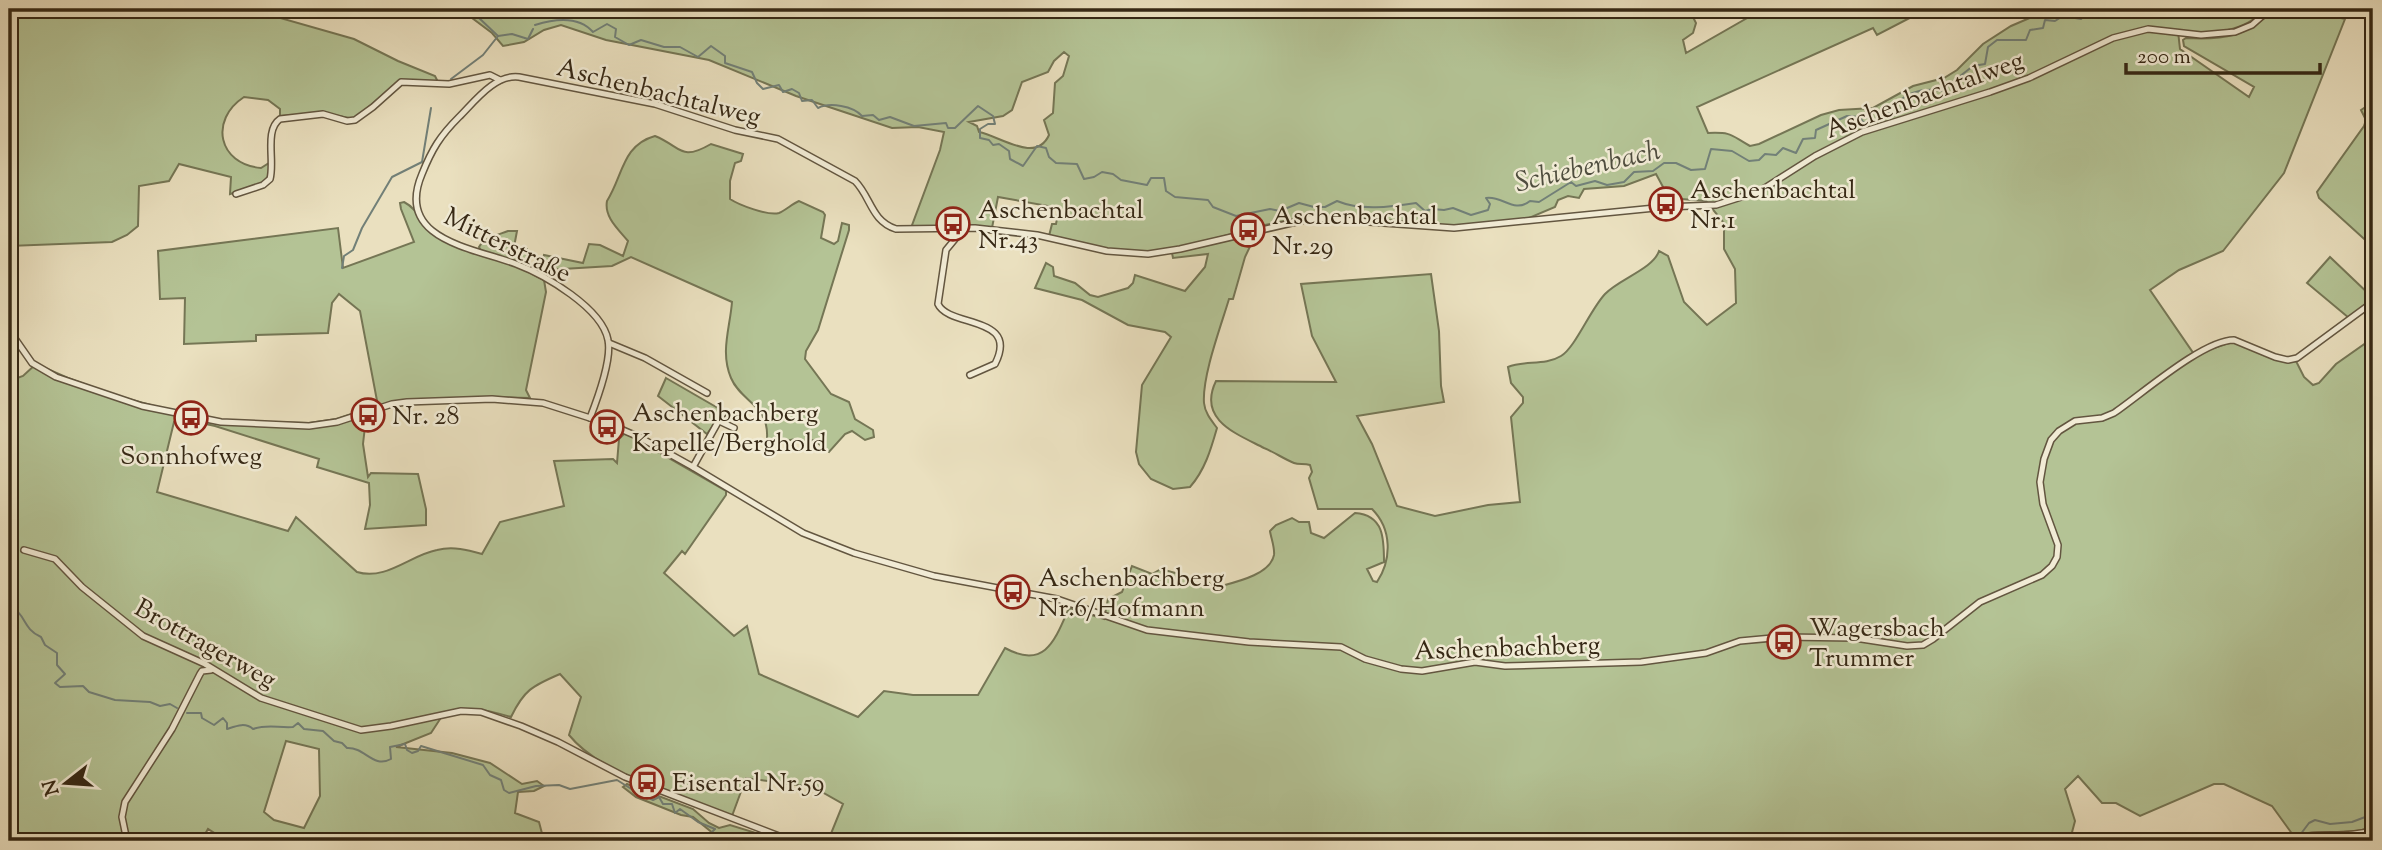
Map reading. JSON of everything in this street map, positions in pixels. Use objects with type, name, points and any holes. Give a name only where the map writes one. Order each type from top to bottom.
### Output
[{"type":"street","name":"Aschenbachtalweg","points":[[503,78],[519,77],[655,104],[735,130],[778,139],[855,181],[864,191],[876,216],[890,227],[911,230],[965,227],[1028,234],[1107,251],[1148,254],[1313,218],[1454,228],[1665,207],[1716,205],[1760,191],[1815,156],[1862,132],[2028,78],[2113,38],[2148,29],[2188,35],[2235,32],[2252,25],[2270,9]]},
{"type":"street","points":[[236,194],[263,185],[270,179],[271,131],[280,118],[323,114],[347,121],[355,120],[401,82],[449,84],[490,75],[503,78]]},
{"type":"street","name":"Mitterstraße","points":[[503,78],[465,111],[438,140],[419,180],[414,196],[416,207],[426,226],[443,238],[518,265],[567,293],[596,317],[609,343]]},
{"type":"street","points":[[965,227],[946,250],[938,304],[945,313],[990,329],[997,337],[999,348],[995,364],[970,374]]},
{"type":"street","name":"Aschenbachberg","points":[[9,330],[32,363],[56,376],[142,406],[221,422],[309,426],[337,422],[392,404],[492,399],[542,402],[625,431],[693,467],[794,529],[825,543],[934,576],[1057,599],[1147,630],[1249,642],[1341,647],[1364,659],[1401,669],[1422,671],[1475,662],[1505,666],[1641,662],[1703,654],[1740,641],[1784,636],[1854,638],[1913,647],[1933,639],[1980,602],[2042,576],[2052,565],[2057,557],[2058,545],[2043,504],[2040,482],[2051,440],[2059,431],[2075,421],[2102,418],[2115,413],[2199,353],[2227,340],[2234,340],[2281,359],[2299,358],[2373,302]]},
{"type":"street","points":[[590,418],[601,386],[609,343],[645,358],[707,393]]},
{"type":"street","points":[[693,467],[723,413]]},
{"type":"street","points":[[719,421],[734,428]]},
{"type":"street","name":"Brottragerweg","points":[[24,550],[55,559],[82,587],[144,636],[214,670],[261,698],[361,730],[461,711],[481,712],[546,737],[625,777],[792,841]]},
{"type":"street","points":[[127,841],[122,817],[124,802],[172,729],[200,674],[207,669],[214,670]]},
{"type":"street","points":[[2286,841],[2304,836],[2357,834],[2373,830]]},
{"type":"green space","points":[[9,9],[249,9],[354,39],[435,76],[438,82],[400,81],[354,119],[324,113],[280,116],[280,109],[268,100],[244,97],[233,106],[226,117],[223,140],[227,150],[246,165],[261,168],[269,163],[270,174],[262,184],[230,194],[231,177],[179,164],[169,181],[139,186],[138,226],[127,235],[112,242],[9,246]]},
{"type":"green space","points":[[460,9],[1689,9],[1696,23],[1693,33],[1683,40],[1686,53],[1763,9],[1927,9],[1877,35],[1873,28],[1697,107],[1708,133],[1727,134],[1750,146],[1821,115],[1839,110],[1873,108],[1913,86],[1944,78],[1957,70],[1983,44],[2011,26],[2048,10],[2266,9],[2236,28],[2214,32],[2178,31],[2180,49],[2249,97],[2254,87],[2184,46],[2183,40],[2234,35],[2254,26],[2274,9],[2323,9],[2345,19],[2284,173],[2223,251],[2179,270],[2150,290],[2194,354],[2233,342],[2288,362],[2296,361],[2304,377],[2313,385],[2319,383],[2336,364],[2373,338],[2373,827],[2355,831],[2293,835],[2272,806],[2224,784],[2214,784],[2140,816],[2116,803],[2102,803],[2078,776],[2065,789],[2075,821],[2071,836],[2062,841],[828,841],[843,804],[813,787],[746,778],[732,816],[645,784],[602,762],[569,735],[581,697],[560,674],[530,690],[511,717],[478,709],[444,713],[431,733],[396,747],[452,753],[490,763],[522,784],[537,781],[544,786],[534,791],[518,792],[515,813],[539,822],[544,841],[227,841],[208,829],[201,841],[9,841],[9,381],[23,376],[36,364],[114,395],[227,421],[309,423],[336,419],[367,409],[363,444],[368,477],[371,473],[418,474],[426,509],[426,525],[365,529],[370,505],[369,483],[317,467],[319,459],[215,426],[178,418],[174,422],[157,492],[288,531],[296,517],[357,572],[368,574],[388,570],[443,549],[460,549],[482,554],[500,522],[564,506],[554,461],[613,459],[617,463],[619,439],[625,433],[726,491],[726,495],[685,554],[682,551],[664,573],[734,636],[747,626],[759,674],[858,717],[884,691],[913,695],[978,695],[1005,648],[1030,656],[1047,648],[1059,631],[1069,608],[1104,619],[1108,599],[1122,592],[1132,566],[1152,574],[1161,569],[1186,576],[1195,585],[1207,581],[1214,588],[1249,578],[1271,562],[1274,552],[1270,531],[1276,525],[1292,518],[1299,522],[1309,522],[1311,533],[1324,538],[1355,513],[1372,518],[1377,523],[1384,545],[1384,562],[1367,569],[1373,581],[1377,582],[1385,564],[1388,544],[1379,517],[1372,509],[1318,509],[1309,478],[1312,472],[1310,465],[1296,464],[1232,431],[1216,416],[1212,406],[1216,381],[1336,382],[1312,336],[1301,284],[1431,274],[1439,331],[1444,402],[1357,416],[1372,444],[1397,506],[1435,516],[1488,505],[1520,502],[1511,417],[1523,403],[1523,397],[1511,383],[1508,367],[1548,361],[1561,356],[1572,345],[1605,294],[1643,269],[1659,251],[1668,256],[1684,302],[1707,325],[1736,303],[1735,269],[1724,249],[1724,223],[1706,201],[1669,198],[1656,174],[1624,186],[1584,189],[1579,198],[1568,196],[1558,200],[1555,207],[1524,220],[1454,226],[1313,215],[1191,245],[1148,252],[1108,249],[1049,236],[1052,224],[1056,224],[1059,208],[998,197],[992,228],[954,225],[911,228],[944,132],[918,127],[892,128],[796,96],[709,60],[606,40],[561,25],[544,30],[524,42],[503,46],[492,33]],"holes":[[[1064,52],[1069,56],[1063,76],[1055,83],[1053,113],[1044,120],[1049,135],[1043,143],[1036,147],[1017,146],[979,132],[977,126],[969,122],[1003,116],[1012,110],[1022,82],[1048,72],[1054,61]],[[286,741],[319,749],[320,796],[304,828],[274,820],[264,812]]]},
{"type":"green space","points":[[2373,102],[2373,247],[2319,198],[2317,192],[2364,126],[2366,120],[2361,110]]},
{"type":"green space","points":[[655,136],[681,151],[693,152],[711,144],[743,154],[741,161],[735,163],[730,181],[730,199],[740,204],[774,214],[799,201],[823,212],[825,215],[821,238],[834,244],[838,241],[842,223],[849,225],[818,330],[806,351],[805,359],[831,394],[849,402],[855,419],[873,430],[874,437],[865,440],[852,431],[845,434],[829,452],[814,440],[803,442],[796,439],[773,443],[767,438],[764,418],[741,393],[728,368],[726,349],[732,302],[631,257],[612,266],[546,270],[543,275],[539,273],[544,255],[583,263],[589,244],[600,245],[623,256],[628,241],[610,218],[607,201],[630,154],[644,140]]},
{"type":"green space","points":[[404,202],[413,208],[430,231],[544,280],[546,292],[526,390],[530,398],[492,397],[392,402],[378,406],[360,311],[339,294],[332,303],[328,333],[256,335],[256,341],[184,344],[185,298],[160,299],[158,251],[338,228],[343,268],[414,242],[401,209],[400,203]]},
{"type":"green space","points":[[508,231],[517,231],[514,247],[527,249],[527,266],[481,251],[479,247],[484,241]]},
{"type":"green space","points":[[1256,234],[1245,257],[1233,299],[1229,299],[1206,379],[1205,407],[1217,428],[1212,444],[1204,466],[1190,487],[1173,489],[1151,479],[1139,464],[1136,452],[1142,385],[1171,337],[1165,332],[1128,325],[1082,300],[1035,288],[1046,263],[1053,267],[1054,276],[1075,283],[1090,295],[1098,297],[1128,288],[1135,275],[1185,291],[1205,267],[1208,254],[1173,258],[1172,253]]},
{"type":"green space","points":[[2330,257],[2373,298],[2349,318],[2307,283]]},
{"type":"green space","points":[[666,378],[723,411],[707,434],[658,396]]},
{"type":"green space","points":[[627,784],[693,809],[719,828],[730,825],[782,841],[742,841],[714,834],[693,817],[636,797],[623,787]]},
{"type":"waterway","name":"Schiebenbach","points":[[466,9],[498,36],[512,34],[528,39],[533,29]]},
{"type":"waterway","name":"Schiebenbach","points":[[535,25],[566,20],[580,23],[593,32],[607,24],[616,29],[615,37],[629,45],[641,40],[664,47],[680,47],[698,57],[711,46],[725,56],[725,63],[752,72],[763,89],[779,85],[783,92],[792,89],[799,93],[802,101],[812,100],[818,108],[841,106],[862,116],[873,115],[879,120],[890,117],[914,126],[946,123],[948,128],[955,128],[978,106],[993,116],[995,124],[988,124],[980,129],[980,138],[989,140],[993,145],[999,144],[1009,151],[1010,159],[1023,166],[1037,146],[1046,148],[1049,157],[1056,163],[1077,164],[1084,179],[1102,172],[1113,174],[1121,180],[1147,185],[1151,178],[1164,178],[1166,191],[1175,197],[1208,200],[1213,207],[1236,216],[1270,209],[1280,211],[1299,203],[1325,207],[1337,201],[1366,207],[1416,203],[1425,211],[1453,208],[1471,215],[1488,210],[1490,204],[1486,198],[1519,206],[1530,201],[1539,202],[1571,182],[1576,186],[1595,181],[1607,185],[1624,182],[1634,172],[1653,171],[1664,163],[1676,163],[1691,170],[1705,169],[1711,149],[1732,151],[1749,161],[1759,160],[1765,154],[1776,155],[1783,148],[1796,153],[1803,139],[1815,138],[1816,130],[1847,116],[1860,117],[1863,122],[1873,123],[1883,119],[1882,112],[1891,112],[1906,96],[1920,91],[1941,91],[1973,66],[1985,64],[1988,47],[1997,40],[2026,40],[2030,30],[2043,28],[2045,20],[2055,21],[2063,16],[2081,19],[2088,11],[2101,9]]},
{"type":"waterway","points":[[451,79],[483,55],[498,36]]},
{"type":"waterway","points":[[342,268],[344,256],[353,250],[362,228],[392,177],[422,162],[431,108]]},
{"type":"waterway","points":[[9,607],[19,613],[45,645],[57,653],[57,665],[65,674],[55,683],[60,687],[83,686],[89,692],[115,700],[150,702],[160,706],[170,704],[177,708]]},
{"type":"waterway","points":[[187,713],[201,713],[202,718],[214,725],[223,718],[227,729],[244,725],[253,729],[268,726],[293,727],[298,723],[304,729],[323,731],[347,748],[379,761],[391,759],[390,747],[405,744],[407,750],[412,753],[418,751],[421,746],[483,765],[490,775],[501,780],[504,790],[509,793],[536,786],[559,785],[570,789],[617,780],[641,795],[647,792],[647,797],[653,800],[659,797],[663,804],[672,804],[675,813],[680,809],[698,822],[715,829],[711,833],[747,833],[749,838],[766,841]]},
{"type":"waterway","points":[[2300,835],[2309,823],[2315,820],[2330,824],[2352,822],[2373,814]]},
{"type":"place","name":"Aschenbachtal Nr.1","points":[[1666,204]]},
{"type":"place","name":"Aschenbachtal Nr.43","points":[[953,224]]},
{"type":"place","name":"Aschenbachtal Nr.29","points":[[1248,230]]},
{"type":"place","name":"Nr. 28","points":[[368,415]]},
{"type":"place","name":"Sonnhofweg","points":[[191,418]]},
{"type":"place","name":"Aschenbachberg Kapelle/Berghold","points":[[607,427]]},
{"type":"place","name":"Aschenbachberg Nr.6/Hofmann","points":[[1013,592]]},
{"type":"place","name":"Wagersbach Trummer","points":[[1784,642]]},
{"type":"place","name":"Eisental Nr.59","points":[[647,782]]}]
